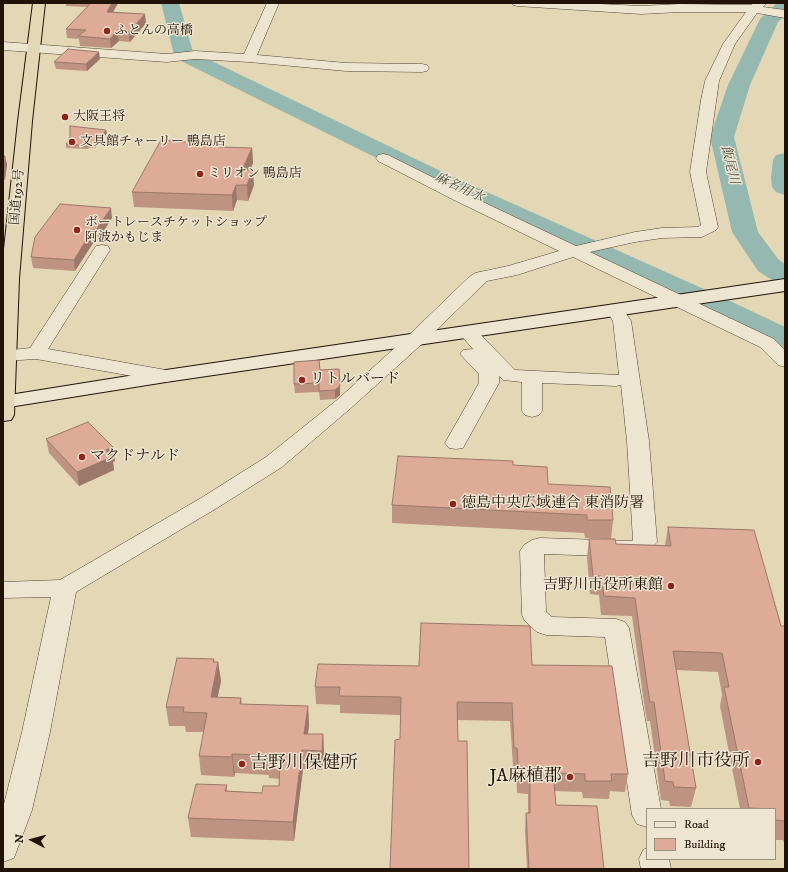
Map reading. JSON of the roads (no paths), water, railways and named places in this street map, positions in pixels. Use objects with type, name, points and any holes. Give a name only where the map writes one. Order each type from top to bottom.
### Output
[{"type":"highway","name":"国道192号","points":[[3,406],[5,307],[38,3]]},
{"type":"street","points":[[249,58],[273,3]]},
{"type":"street","points":[[517,3],[641,10],[680,8],[759,8],[785,14]]},
{"type":"street","points":[[3,590],[64,588],[209,503],[274,462],[344,404],[416,339],[480,277],[511,271],[584,249],[642,236],[702,232],[710,226],[698,172],[712,81],[724,53],[734,36],[759,8]]},
{"type":"street","points":[[3,46],[167,58],[195,56],[249,58],[346,67],[422,68]]},
{"type":"street","points":[[382,158],[584,249],[685,299],[767,343],[785,361]]},
{"type":"street","points":[[36,353],[102,250]]},
{"type":"street","points":[[3,406],[166,376],[785,285]]},
{"type":"street","points":[[615,310],[622,321],[638,441],[645,542],[637,549],[540,546],[532,551],[534,615],[546,626],[616,628],[646,809]]},
{"type":"street","points":[[459,334],[510,376],[616,380]]},
{"type":"street","points":[[456,444],[489,383],[489,373],[459,334]]},
{"type":"street","points":[[5,356],[36,353],[166,376]]},
{"type":"street","points":[[532,377],[532,411]]},
{"type":"street","points":[[3,849],[17,810],[36,732],[64,588]]},
{"type":"waterway","name":"麻名用水","points":[[170,3],[184,55],[442,181],[714,304],[785,339]]},
{"type":"waterway","name":"飯尾川","points":[[785,6],[770,19],[739,85],[722,137],[745,232],[768,265],[785,276]]},
{"type":"waterway","name":"麻名用水","points":[[785,160],[783,178],[785,187]]},
{"type":"place","name":"ふとんの高橋","points":[[107,31]]},
{"type":"place","name":"大阪王将","points":[[65,117]]},
{"type":"place","name":"文具館チャーリー 鴨島店","points":[[72,142]]},
{"type":"place","name":"ミリオン 鴨島店","points":[[200,174]]},
{"type":"place","name":"ボートレースチケットショップ 阿波かもじま","points":[[77,230]]},
{"type":"place","name":"リトルバード","points":[[302,380]]},
{"type":"place","name":"マクドナルド","points":[[82,457]]},
{"type":"place","name":"徳島中央広域連合 東消防署","points":[[453,504]]},
{"type":"place","name":"吉野川市役所東館","points":[[671,586]]},
{"type":"place","name":"吉野川市役所","points":[[758,762]]},
{"type":"place","name":"吉野川保健所","points":[[242,764]]},
{"type":"place","name":"JA麻植郡","points":[[570,777]]}]
